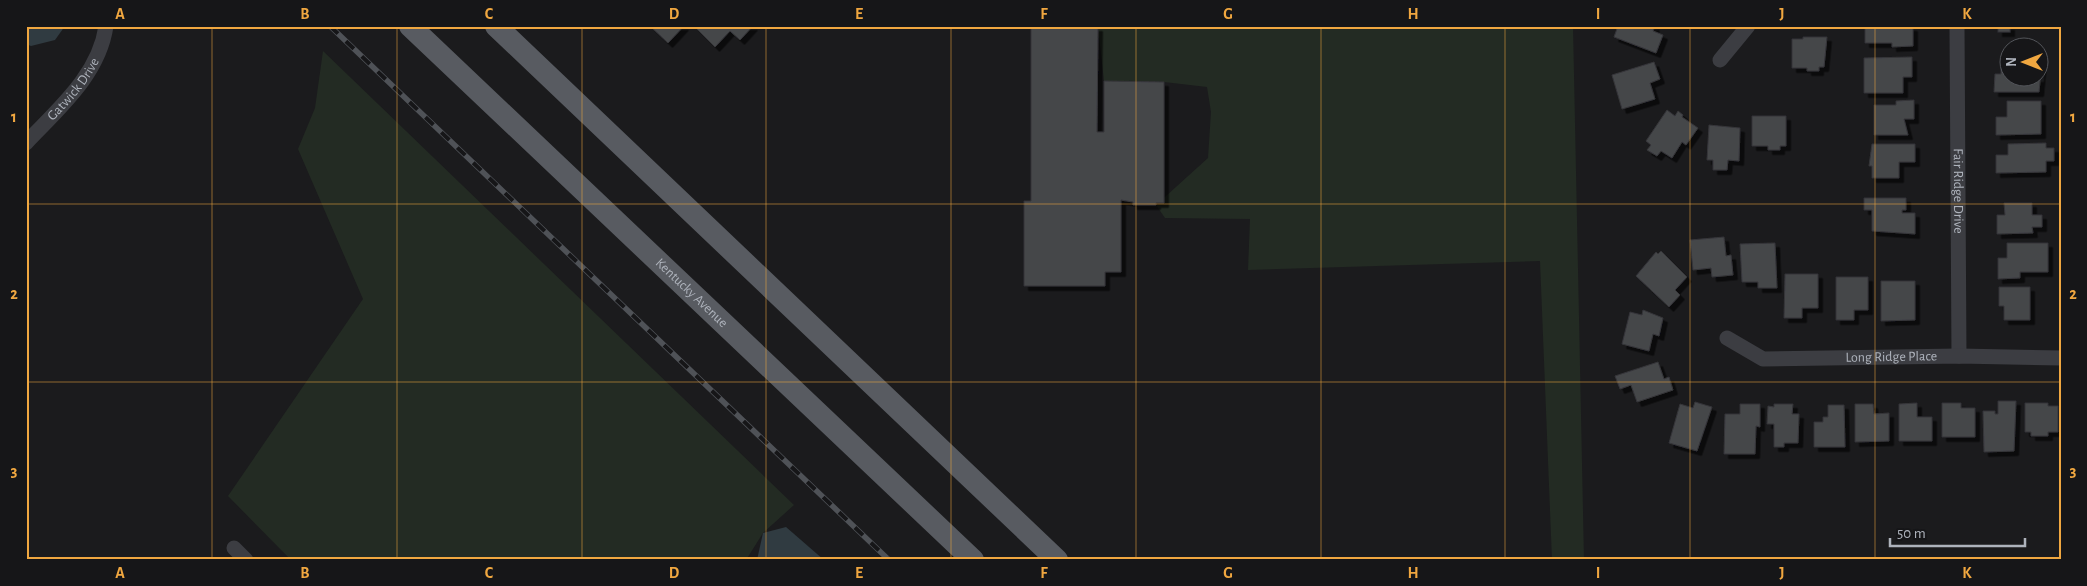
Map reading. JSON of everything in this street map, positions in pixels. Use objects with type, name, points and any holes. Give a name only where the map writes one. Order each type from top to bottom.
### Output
[{"type":"main road","name":"Kentucky Avenue","points":[[410,26],[973,560]]},
{"type":"main road","points":[[496,26],[1057,560]]},
{"type":"street","name":"Gatwick Drive","points":[[26,143],[82,83],[97,57],[106,26]]},
{"type":"street","points":[[1720,60],[1748,26]]},
{"type":"street","name":"Fair Ridge Drive","points":[[1957,26],[1959,356]]},
{"type":"street","name":"Long Ridge Place","points":[[1727,338],[1763,359],[1959,356],[2061,358]]},
{"type":"street","points":[[234,548],[246,560]]},
{"type":"shaded area","points":[[26,26],[65,26],[55,40],[31,46],[26,44]]},
{"type":"shaded area","points":[[1031,26],[1573,26],[1584,560],[1552,560],[1540,261],[1248,270],[1250,219],[1165,218],[1156,205],[1208,158],[1211,112],[1207,87],[1164,82],[1104,81],[1098,27]]},
{"type":"shaded area","points":[[323,51],[794,505],[763,533],[746,560],[291,560],[228,496],[363,299],[298,149],[315,108]]},
{"type":"shaded area","points":[[786,527],[824,560],[757,560],[763,533]]},
{"type":"building","points":[[650,26],[684,26],[668,43]]},
{"type":"building","points":[[694,26],[753,26],[740,40],[730,31],[715,47]]},
{"type":"building","points":[[1618,26],[1655,26],[1653,31],[1663,35],[1656,53],[1614,37]]},
{"type":"building","points":[[1865,26],[1913,27],[1913,46],[1892,47],[1892,43],[1865,43]]},
{"type":"building","points":[[1998,26],[2010,26],[2010,32],[1998,32]]},
{"type":"building","points":[[1031,27],[1098,27],[1097,132],[1104,132],[1104,81],[1164,82],[1164,203],[1133,205],[1133,202],[1121,200],[1121,272],[1105,272],[1105,286],[1024,286],[1024,201],[1031,201]]},
{"type":"building","points":[[1803,37],[1827,37],[1824,67],[1819,67],[1819,71],[1807,71],[1807,68],[1792,68],[1792,39],[1803,39]]},
{"type":"building","points":[[1912,57],[1912,77],[1903,77],[1903,93],[1864,93],[1864,58]]},
{"type":"building","points":[[1654,62],[1660,79],[1650,83],[1655,99],[1622,109],[1612,75]]},
{"type":"building","points":[[1995,74],[2000,74],[2000,88],[2039,88],[2039,92],[1994,92]]},
{"type":"building","points":[[1914,100],[1914,119],[1904,119],[1908,135],[1874,135],[1874,105],[1896,105],[1896,101]]},
{"type":"building","points":[[2007,101],[2041,101],[2041,134],[1996,135],[1996,117],[2007,117]]},
{"type":"building","points":[[1667,110],[1675,116],[1678,111],[1683,115],[1682,117],[1698,128],[1686,145],[1682,142],[1672,158],[1661,151],[1657,156],[1647,150],[1651,145],[1646,141]]},
{"type":"building","points":[[1752,116],[1786,116],[1786,146],[1780,146],[1780,150],[1768,150],[1768,146],[1752,146]]},
{"type":"building","points":[[1709,125],[1740,128],[1739,161],[1728,160],[1727,170],[1713,170],[1713,160],[1707,160]]},
{"type":"building","points":[[2046,143],[2046,148],[2054,148],[2054,161],[2046,161],[2046,172],[1996,173],[1996,155],[2008,155],[2008,144]]},
{"type":"building","points":[[1872,144],[1915,144],[1915,162],[1899,162],[1899,178],[1872,178],[1872,166],[1869,166]]},
{"type":"building","points":[[1864,198],[1906,198],[1906,210],[1902,210],[1902,213],[1915,213],[1915,234],[1872,231],[1872,210],[1864,210]]},
{"type":"building","points":[[2004,203],[2032,203],[2032,215],[2042,215],[2042,227],[2032,227],[2033,233],[1997,234],[1997,215],[2005,215]]},
{"type":"building","points":[[1724,237],[1726,256],[1731,255],[1733,275],[1712,277],[1711,268],[1693,270],[1690,240]]},
{"type":"building","points":[[1775,243],[1777,288],[1758,288],[1758,282],[1742,282],[1740,244]]},
{"type":"building","points":[[2007,243],[2048,243],[2048,272],[2020,272],[2020,278],[1998,279],[1998,258],[2007,258]]},
{"type":"building","points":[[1661,251],[1687,277],[1675,290],[1680,295],[1669,307],[1636,276],[1656,252],[1658,254]]},
{"type":"building","points":[[1785,274],[1818,274],[1818,308],[1802,308],[1802,318],[1784,318]]},
{"type":"building","points":[[1836,277],[1868,277],[1868,310],[1854,310],[1854,320],[1836,320]]},
{"type":"building","points":[[1881,281],[1915,281],[1915,320],[1881,321]]},
{"type":"building","points":[[1999,287],[2030,287],[2030,320],[2004,320],[2004,306],[1999,306]]},
{"type":"building","points":[[1643,310],[1663,318],[1659,336],[1653,334],[1649,351],[1622,344],[1630,312],[1642,315]]},
{"type":"building","points":[[1658,362],[1664,379],[1669,377],[1673,390],[1637,402],[1631,385],[1620,389],[1615,376]]},
{"type":"building","points":[[1998,401],[2016,401],[2014,451],[1984,452],[1983,411],[1995,411],[1995,414],[1998,414]]},
{"type":"building","points":[[1695,402],[1712,407],[1697,451],[1669,443],[1680,404],[1693,408]]},
{"type":"building","points":[[1917,403],[1917,417],[1932,417],[1932,441],[1899,441],[1899,404]]},
{"type":"building","points":[[1942,403],[1961,403],[1961,408],[1975,408],[1975,437],[1942,437]]},
{"type":"building","points":[[2025,403],[2048,403],[2048,406],[2058,406],[2058,432],[2048,432],[2048,436],[2031,436],[2031,432],[2025,432]]},
{"type":"building","points":[[1740,404],[1760,404],[1760,427],[1756,426],[1755,454],[1724,454],[1725,414],[1740,414]]},
{"type":"building","points":[[1774,404],[1793,404],[1792,414],[1799,414],[1798,443],[1784,443],[1784,447],[1774,447],[1774,424],[1767,424],[1768,406],[1774,407]]},
{"type":"building","points":[[1855,404],[1873,404],[1874,414],[1889,413],[1889,441],[1855,442]]},
{"type":"building","points":[[1828,405],[1844,405],[1845,447],[1814,447],[1814,422],[1823,422],[1823,417],[1828,417]]},
{"type":"railway","points":[[330,26],[889,560]]}]
